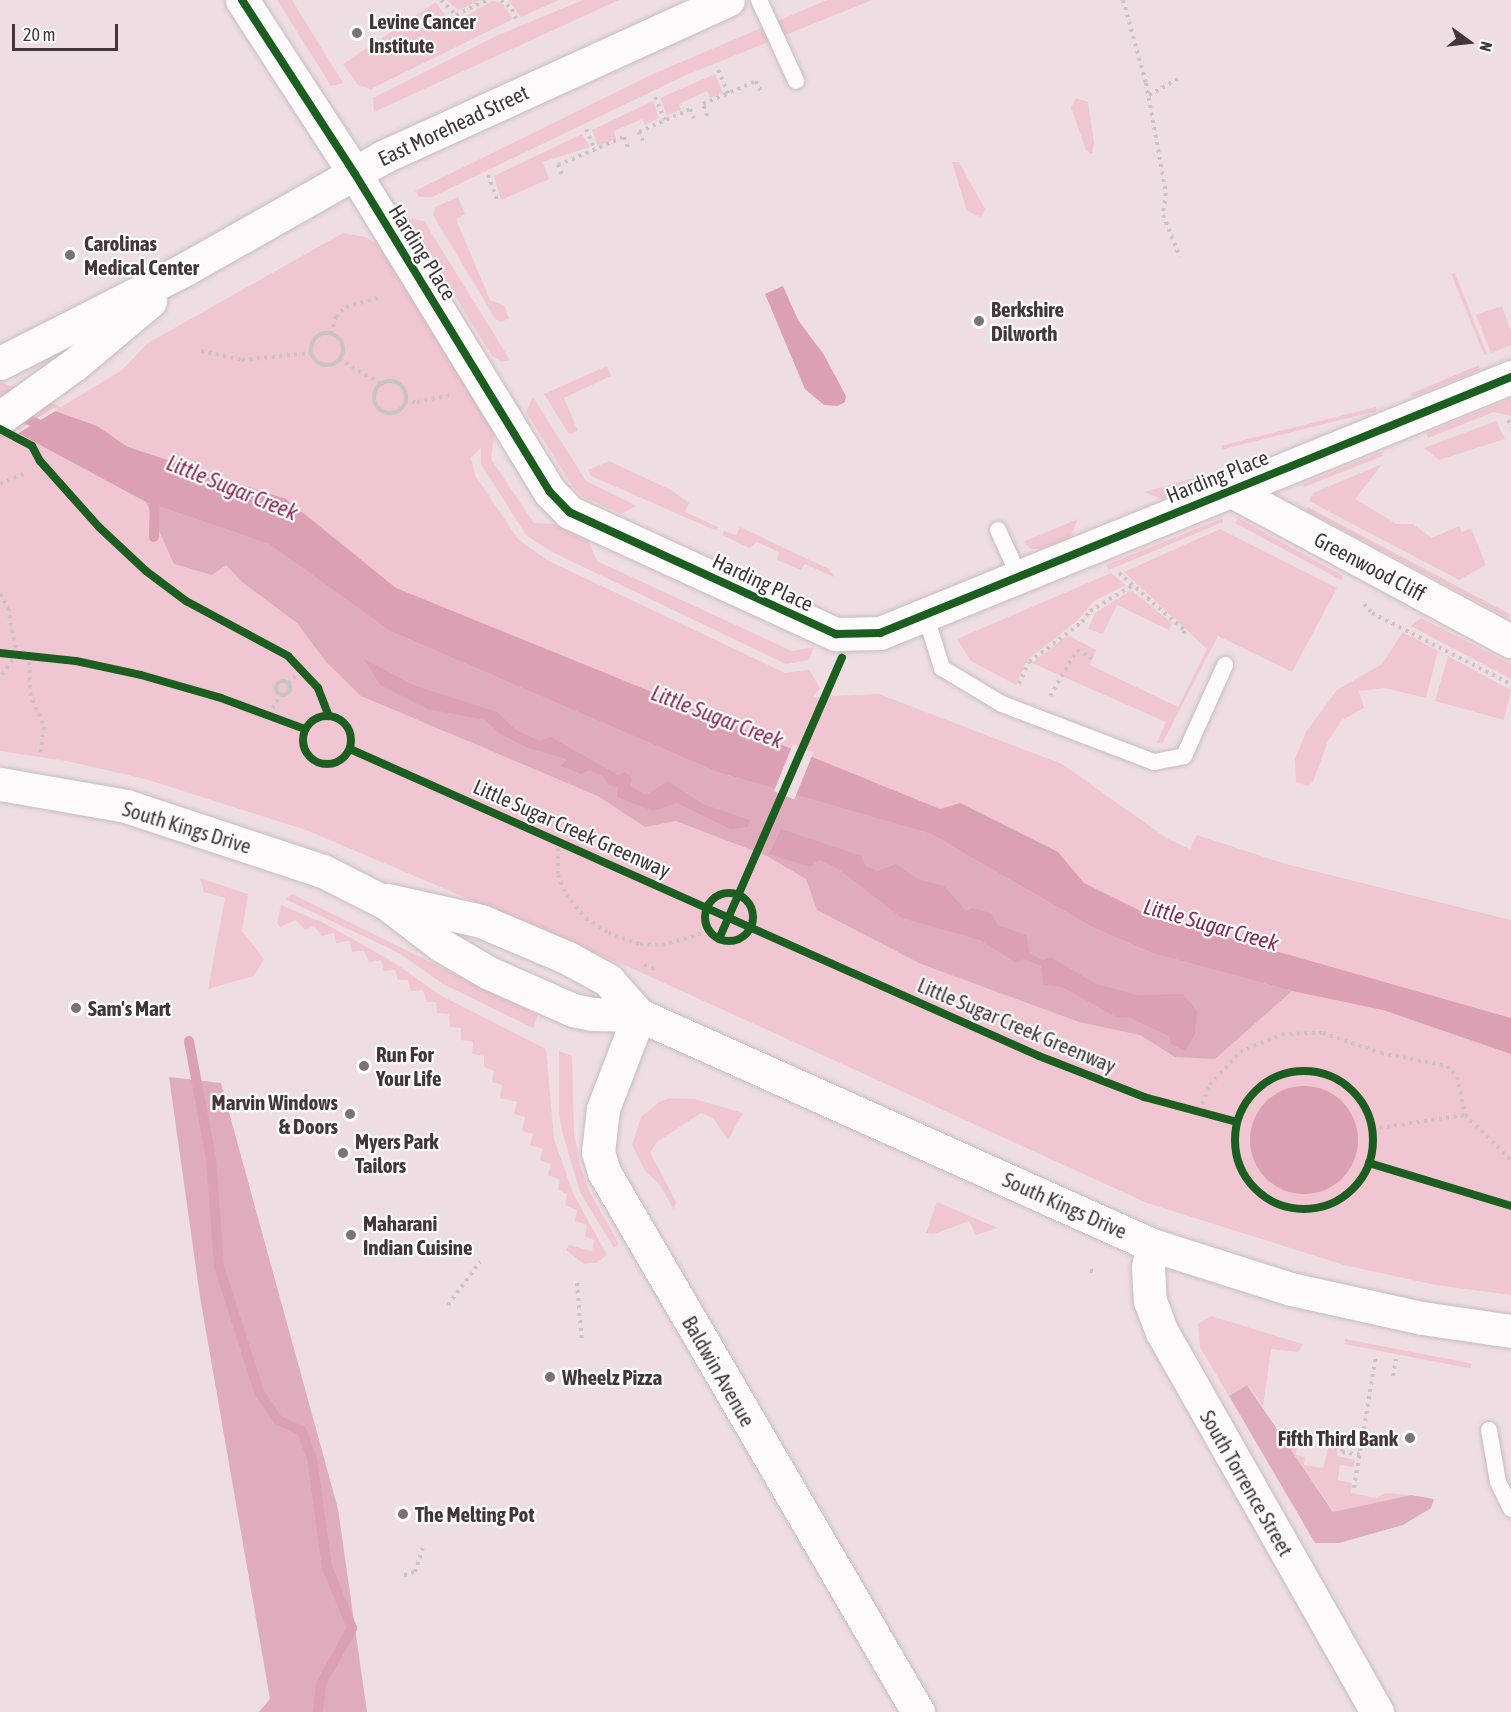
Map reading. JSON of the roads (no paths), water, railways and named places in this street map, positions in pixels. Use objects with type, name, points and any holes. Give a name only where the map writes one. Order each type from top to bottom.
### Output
[{"type":"street","name":"Harding Place","points":[[242,0],[355,174],[550,492],[569,512],[836,634],[880,633],[1511,376]]},
{"type":"street","name":"East Morehead Street","points":[[5,360],[187,268],[383,157],[728,0]]},
{"type":"street","name":"East Morehead Street","points":[[0,418],[75,364],[187,268]]},
{"type":"street","name":"Greenwood Cliff","points":[[1230,490],[1511,641]]},
{"type":"street","name":"South Kings Drive","points":[[0,784],[126,806],[183,822],[323,871],[386,903],[441,945],[509,982],[583,1012],[639,1015],[1152,1245],[1292,1289],[1422,1318],[1511,1331]]},
{"type":"street","name":"South Kings Drive","points":[[367,893],[455,913],[507,930],[600,974],[639,1015]]},
{"type":"street","name":"Baldwin Avenue","points":[[639,1015],[603,1109],[598,1152],[604,1172],[918,1712]]},
{"type":"street","name":"South Torrence Street","points":[[1152,1245],[1148,1266],[1150,1300],[1162,1332],[1377,1712]]},
{"type":"lane","points":[[759,0],[796,81]]},
{"type":"lane","points":[[998,530],[1019,576]]},
{"type":"lane","points":[[926,614],[942,668],[1009,706],[1154,762],[1184,756],[1225,665]]},
{"type":"lane","points":[[1489,1430],[1498,1482],[1511,1509]]},
{"type":"water","points":[[783,286],[798,320],[824,355],[846,396],[845,402],[838,406],[824,405],[805,389],[765,294]]},
{"type":"water","points":[[55,411],[97,426],[128,447],[286,499],[396,588],[940,809],[960,803],[1058,852],[1084,883],[1149,915],[1511,1018],[1511,1054],[1383,1010],[1292,991],[1152,953],[1092,927],[931,834],[717,772],[390,631],[269,544],[146,502],[18,433]]},
{"type":"water","points":[[364,659],[413,685],[497,712],[516,730],[540,741],[551,737],[618,775],[625,772],[632,778],[630,786],[646,795],[668,781],[703,804],[750,820],[748,827],[730,829],[677,803],[653,811],[617,797],[618,787],[609,786],[603,776],[590,770],[581,774],[561,766],[567,759],[528,748],[499,733],[485,720],[428,709],[380,685]]},
{"type":"water","points":[[781,829],[862,856],[865,866],[877,871],[896,864],[918,879],[944,886],[966,911],[972,908],[991,913],[998,925],[1027,935],[1029,953],[1043,960],[1051,957],[1096,984],[1137,995],[1183,994],[1197,1011],[1195,1034],[1185,1051],[1171,1044],[1169,1036],[1130,1018],[1116,1017],[1062,987],[1043,985],[1041,966],[1024,959],[1016,963],[980,940],[902,918],[837,868],[819,860],[810,867],[769,854]]},
{"type":"water","points":[[1304,1086],[1325,1090],[1342,1102],[1354,1119],[1358,1140],[1354,1161],[1342,1178],[1325,1190],[1304,1194],[1283,1190],[1266,1178],[1254,1161],[1250,1140],[1254,1119],[1266,1102],[1283,1090]]},
{"type":"waterway","name":"Little Sugar Creek","points":[[14,413],[46,428]]},
{"type":"waterway","points":[[154,537],[155,490]]},
{"type":"waterway","points":[[189,1041],[211,1159],[219,1266],[259,1392],[278,1420],[302,1431],[312,1458],[327,1567],[352,1628],[321,1684],[318,1712]]},
{"type":"place","name":"Levine Cancer Institute","points":[[357,33]]},
{"type":"place","name":"Carolinas Medical Center","points":[[70,255]]},
{"type":"place","name":"Berkshire Dilworth","points":[[979,321]]},
{"type":"place","name":"Sam's Mart","points":[[76,1008]]},
{"type":"place","name":"Run For Your Life","points":[[364,1066]]},
{"type":"place","name":"Marvin Windows & Doors","points":[[350,1114]]},
{"type":"place","name":"Myers Park Tailors","points":[[343,1153]]},
{"type":"place","name":"Maharani Indian Cuisine","points":[[351,1235]]},
{"type":"place","name":"Wheelz Pizza","points":[[550,1377]]},
{"type":"place","name":"Fifth Third Bank","points":[[1410,1438]]},
{"type":"place","name":"The Melting Pot","points":[[403,1514]]}]
